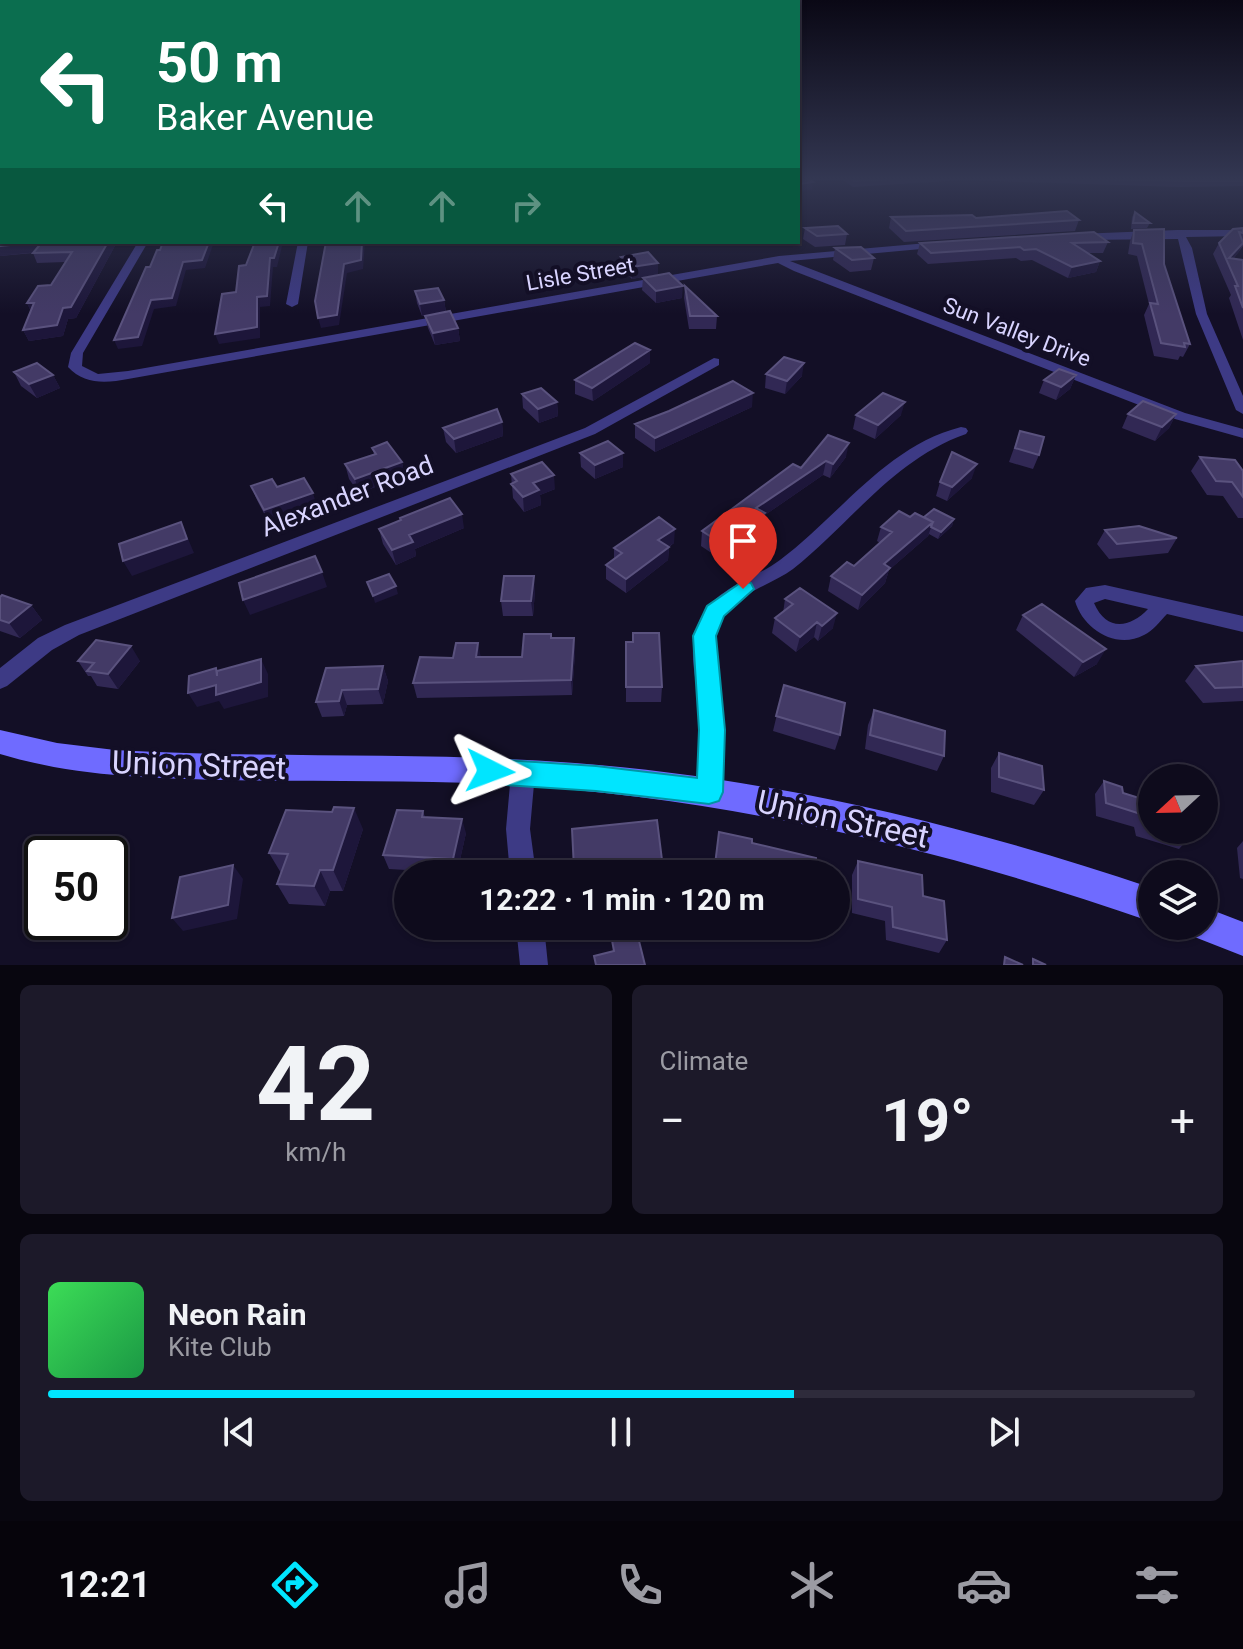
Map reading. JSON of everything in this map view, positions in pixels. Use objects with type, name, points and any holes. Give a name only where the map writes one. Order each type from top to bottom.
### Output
[{"type":"main road","name":"Union Street","points":[[0,742],[56,756],[107,763],[523,773],[709,792],[838,816],[933,838],[1042,867],[1138,900]]},
{"type":"main road","points":[[1218,929],[1243,939]]},
{"type":"street","points":[[1177,233],[1186,242],[1192,280],[1211,342],[1243,410]]},
{"type":"street","points":[[1067,237],[1243,233]]},
{"type":"street","name":"Lisle Street","points":[[142,244],[80,348],[75,367],[83,374],[113,377],[146,372],[779,259],[958,243]]},
{"type":"street","points":[[292,304],[303,244]]},
{"type":"street","name":"Sun Valley Drive","points":[[779,259],[812,275],[1180,416],[1243,434]]},
{"type":"street","name":"Alexander Road","points":[[0,680],[45,644],[72,630],[590,431],[714,362]]},
{"type":"street","points":[[709,792],[712,730],[704,645],[707,626],[715,611],[735,593],[784,567],[919,447],[961,431]]},
{"type":"street","points":[[1164,604],[1140,629],[1131,632],[1116,631],[1095,620],[1084,604],[1093,593],[1111,593],[1164,604],[1243,624]]},
{"type":"street","points":[[521,860],[518,829],[523,773]]},
{"type":"street","points":[[531,940],[534,965]]},
{"type":"building","points":[[899,224],[1016,224],[906,231]]},
{"type":"building","points":[[838,226],[847,234],[817,236],[805,228]]},
{"type":"building","points":[[1243,228],[1243,233],[1239,232],[1243,243],[1229,258],[1243,260],[1243,308],[1235,286],[1238,286],[1219,243],[1233,229]]},
{"type":"building","points":[[1164,229],[1164,264],[1190,344],[1184,343],[1185,347],[1161,343],[1150,303],[1158,304],[1142,244],[1133,243],[1134,230]]},
{"type":"building","points":[[1094,232],[1108,242],[1072,243],[1100,261],[1072,267],[1036,249],[1024,250],[1020,247],[931,253],[920,243]]},
{"type":"building","points":[[40,244],[107,244],[71,307],[63,308],[57,325],[23,330],[34,303],[27,303],[38,286],[51,285],[72,252],[33,253]]},
{"type":"building","points":[[162,244],[208,244],[202,260],[183,262],[172,298],[151,300],[138,337],[114,340],[146,267],[150,267],[157,250]]},
{"type":"building","points":[[254,244],[278,244],[274,258],[270,258],[267,296],[257,297],[257,327],[215,334],[222,294],[236,292],[239,266],[246,265]]},
{"type":"building","points":[[326,244],[362,244],[361,260],[344,264],[337,315],[318,318],[315,301]]},
{"type":"building","points":[[861,247],[874,258],[852,260],[835,248]]},
{"type":"building","points":[[648,252],[658,263],[632,267],[621,257]]},
{"type":"building","points":[[669,273],[683,286],[656,291],[643,278]]},
{"type":"building","points":[[685,286],[717,316],[690,316]]},
{"type":"building","points":[[438,288],[444,300],[420,304],[415,291]]},
{"type":"building","points":[[450,311],[458,328],[433,333],[425,316]]},
{"type":"building","points":[[635,343],[650,350],[592,388],[575,380]]},
{"type":"building","points":[[784,357],[804,363],[787,381],[766,374]]},
{"type":"building","points":[[37,363],[53,375],[29,384],[14,372]]},
{"type":"building","points":[[1059,369],[1076,375],[1061,387],[1044,380]]},
{"type":"building","points":[[733,381],[753,393],[655,438],[635,424],[669,411]]},
{"type":"building","points":[[541,388],[557,402],[538,409],[522,394]]},
{"type":"building","points":[[883,393],[905,402],[878,425],[856,415]]},
{"type":"building","points":[[1143,401],[1176,414],[1162,427],[1128,414]]},
{"type":"building","points":[[497,409],[502,422],[454,439],[443,428]]},
{"type":"building","points":[[1020,431],[1044,437],[1039,455],[1015,448]]},
{"type":"building","points":[[828,435],[849,443],[833,464],[826,461],[756,508],[765,513],[724,545],[702,531],[793,464],[801,468]]},
{"type":"building","points":[[608,441],[623,453],[595,465],[580,453]]},
{"type":"building","points":[[387,442],[402,462],[355,479],[345,464],[376,454],[372,448]]},
{"type":"building","points":[[952,452],[977,464],[952,487],[940,482]]},
{"type":"building","points":[[1200,457],[1235,460],[1243,471],[1243,497],[1232,482],[1216,481]]},
{"type":"building","points":[[542,462],[554,475],[533,483],[539,490],[523,497],[511,484],[517,481],[511,474]]},
{"type":"building","points":[[304,478],[313,493],[264,510],[251,486],[272,479],[277,487]]},
{"type":"building","points":[[450,498],[462,514],[409,535],[413,542],[392,550],[379,529]]},
{"type":"building","points":[[934,509],[954,519],[941,532],[931,527],[933,522],[924,517]]},
{"type":"building","points":[[899,511],[910,517],[915,513],[933,522],[884,564],[890,568],[862,595],[831,576],[847,562],[854,566],[892,532],[881,527]]},
{"type":"building","points":[[659,517],[675,529],[658,540],[669,547],[626,579],[606,565],[622,553],[614,548]]},
{"type":"building","points":[[181,522],[187,539],[123,561],[119,544]]},
{"type":"building","points":[[1139,526],[1177,538],[1117,544],[1105,530]]},
{"type":"building","points":[[315,556],[322,572],[243,600],[239,583]]},
{"type":"building","points":[[389,574],[396,586],[373,596],[367,582]]},
{"type":"building","points":[[504,576],[534,576],[531,601],[501,601]]},
{"type":"building","points":[[800,588],[837,613],[822,626],[817,622],[800,637],[775,618],[793,604],[785,599]]},
{"type":"building","points":[[2,595],[31,605],[9,623],[0,620]]},
{"type":"building","points":[[1042,604],[1106,649],[1083,662],[1023,615]]},
{"type":"building","points":[[633,633],[659,633],[662,687],[626,687],[626,642],[633,642]]},
{"type":"building","points":[[524,634],[574,638],[571,680],[413,683],[420,657],[453,658],[456,643],[478,643],[476,657],[522,657]]},
{"type":"building","points":[[96,640],[131,646],[108,674],[87,671],[94,663],[78,661]]},
{"type":"building","points":[[261,659],[261,682],[216,695],[216,685],[188,693],[189,676],[216,668],[217,676],[217,671]]},
{"type":"building","points":[[1243,661],[1243,687],[1215,688],[1196,666]]},
{"type":"building","points":[[383,666],[378,689],[342,690],[339,701],[316,702],[326,668]]},
{"type":"building","points":[[784,685],[845,703],[840,735],[776,716]]},
{"type":"building","points":[[874,710],[945,731],[944,756],[870,735]]},
{"type":"building","points":[[999,753],[1042,766],[1044,790],[999,777]]},
{"type":"building","points":[[1104,781],[1122,787],[1123,793],[1138,798],[1138,813],[1106,803]]},
{"type":"building","points":[[334,807],[354,808],[333,870],[320,870],[314,886],[277,884],[288,854],[269,853],[286,810],[332,812]]},
{"type":"building","points":[[397,810],[423,811],[422,817],[462,819],[453,859],[383,855]]},
{"type":"building","points":[[657,820],[662,860],[574,860],[572,829]]},
{"type":"building","points":[[719,832],[816,858],[816,860],[716,860]]},
{"type":"building","points":[[858,861],[922,875],[923,896],[944,901],[947,940],[893,927],[892,907],[858,899]]},
{"type":"building","points":[[233,865],[228,905],[172,918],[180,877]]},
{"type":"building","points":[[612,940],[639,940],[645,965],[596,965],[594,956],[614,951]]},
{"type":"building","points":[[1005,957],[1023,965],[1004,965]]},
{"type":"route","points":[[490,771],[596,778],[709,792],[712,730],[705,636],[715,611],[743,589]]}]
